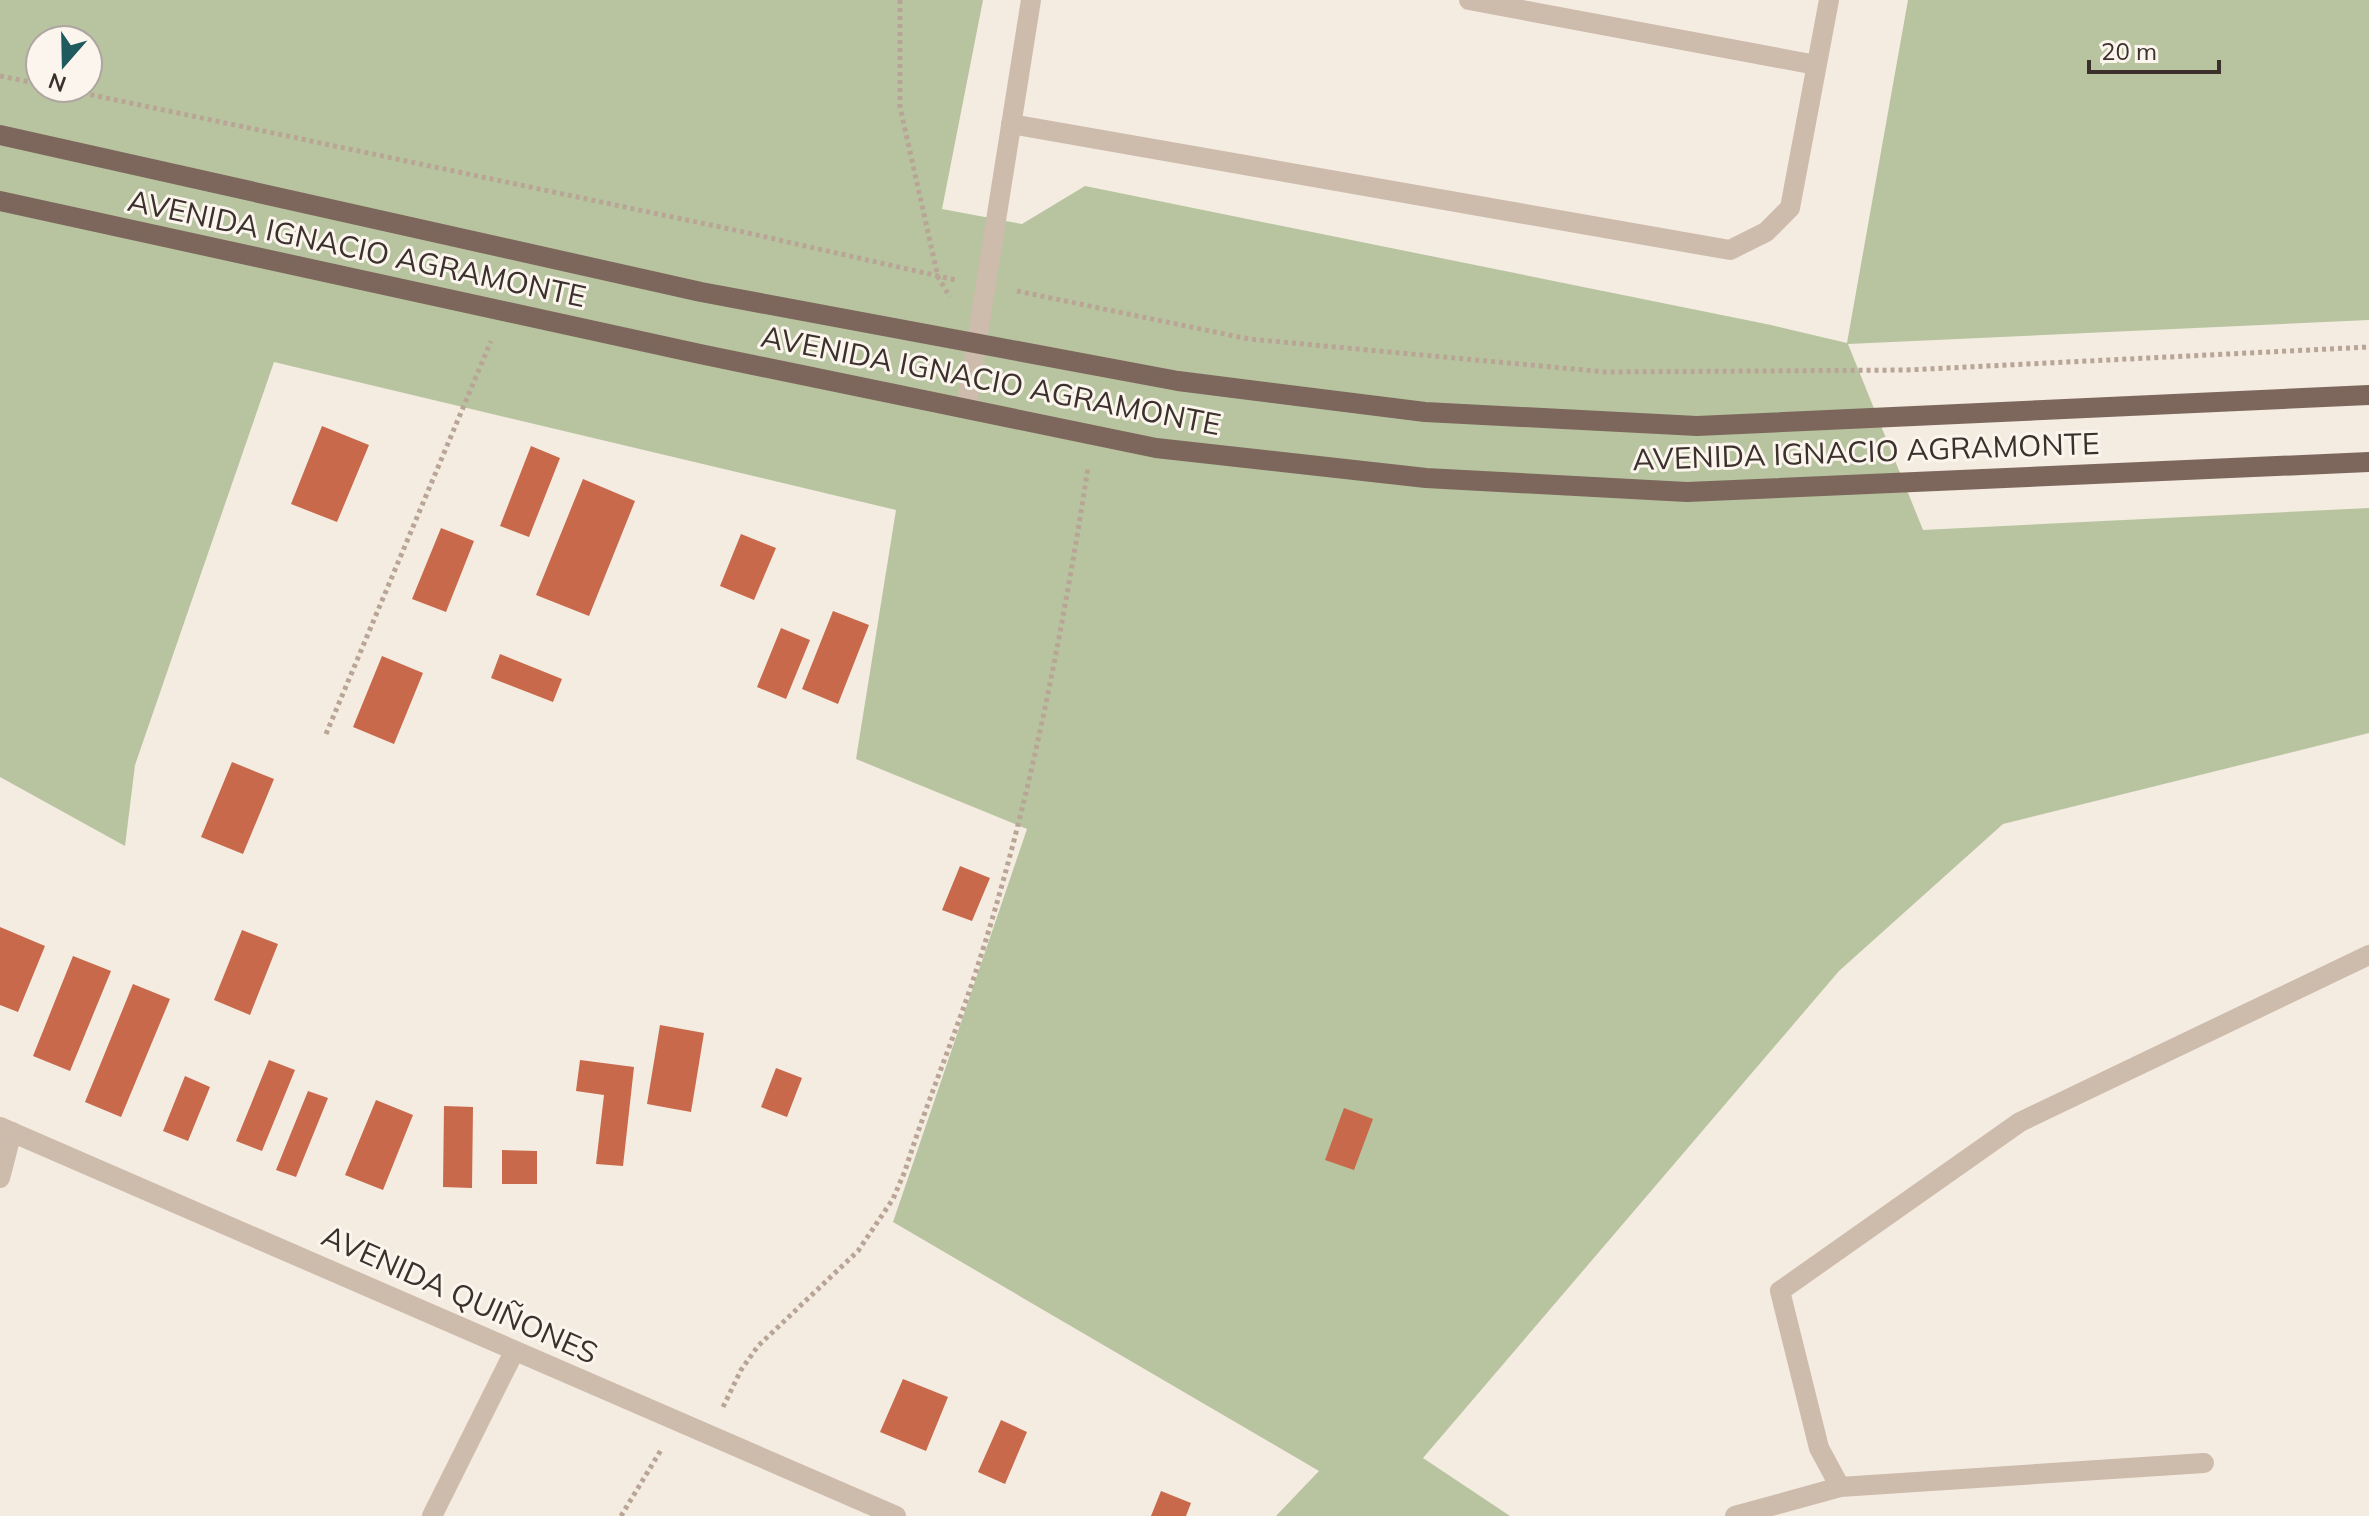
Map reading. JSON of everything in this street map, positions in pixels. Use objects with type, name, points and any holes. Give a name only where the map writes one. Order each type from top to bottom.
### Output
[{"type":"main road","name":"AVENIDA IGNACIO AGRAMONTE","points":[[0,135],[701,292],[1178,381],[1425,412],[1697,426],[2369,395]]},
{"type":"main road","name":"AVENIDA IGNACIO AGRAMONTE","points":[[0,201],[503,311],[1156,448],[1426,478],[1687,492],[2369,462]]},
{"type":"street","points":[[966,409],[1031,0]]},
{"type":"street","points":[[1469,0],[1816,65]]},
{"type":"street","points":[[1011,124],[1730,250],[1766,232],[1790,208],[1829,0]]},
{"type":"street","points":[[1840,1487],[1819,1448],[1780,1291],[2020,1122],[2369,955]]},
{"type":"street","points":[[0,1178],[6,1129]]},
{"type":"street","name":"AVENIDA QUIÑONES","points":[[6,1129],[896,1516]]},
{"type":"street","points":[[432,1516],[514,1352]]},
{"type":"street","points":[[1735,1516],[1840,1487],[2204,1463]]},
{"type":"path","points":[[900,0],[900,107],[938,277],[976,343]]},
{"type":"path","points":[[0,76],[24,81]]},
{"type":"path","points":[[104,97],[739,231],[938,277],[1249,339],[1606,372],[1907,370],[2369,347]]},
{"type":"path","points":[[326,734],[503,311]]},
{"type":"path","points":[[711,1436],[741,1370],[758,1346],[858,1251],[893,1199],[905,1171],[978,966],[1009,858],[1068,597],[1093,435]]},
{"type":"path","points":[[621,1516],[678,1421]]},
{"type":"green space","points":[[0,0],[983,0],[942,209],[1022,224],[1085,186],[1847,343],[1908,0],[2369,0],[2369,320],[1848,344],[1923,530],[2369,508],[2369,733],[2003,824],[1839,971],[1423,1458],[1510,1516],[1276,1516],[1319,1471],[893,1222],[1027,829],[856,759],[896,510],[274,362],[135,765],[125,846],[0,777]]},
{"type":"building","points":[[322,426],[369,445],[337,522],[291,504]]},
{"type":"building","points":[[531,446],[560,458],[529,537],[500,526]]},
{"type":"building","points":[[583,479],[635,501],[589,616],[536,595]]},
{"type":"building","points":[[441,528],[474,541],[446,612],[412,599]]},
{"type":"building","points":[[741,534],[776,548],[754,600],[720,586]]},
{"type":"building","points":[[833,611],[869,625],[838,704],[802,689]]},
{"type":"building","points":[[781,628],[810,640],[786,699],[757,687]]},
{"type":"building","points":[[500,654],[562,679],[553,702],[491,678]]},
{"type":"building","points":[[382,656],[423,673],[394,744],[353,727]]},
{"type":"building","points":[[232,762],[274,779],[243,854],[201,837]]},
{"type":"building","points":[[960,866],[990,878],[972,921],[942,910]]},
{"type":"building","points":[[0,927],[45,946],[18,1012],[0,1005]]},
{"type":"building","points":[[242,930],[278,944],[250,1015],[214,1000]]},
{"type":"building","points":[[73,956],[111,971],[70,1071],[33,1056]]},
{"type":"building","points":[[133,984],[170,999],[121,1117],[85,1102]]},
{"type":"building","points":[[660,1025],[704,1033],[691,1112],[647,1104]]},
{"type":"building","points":[[269,1060],[295,1070],[262,1151],[236,1141]]},
{"type":"building","points":[[580,1060],[634,1067],[623,1166],[596,1164],[604,1095],[576,1091]]},
{"type":"building","points":[[776,1068],[802,1078],[787,1117],[761,1107]]},
{"type":"building","points":[[185,1076],[210,1087],[188,1141],[163,1131]]},
{"type":"building","points":[[308,1091],[328,1098],[296,1177],[276,1170]]},
{"type":"building","points":[[376,1100],[413,1115],[383,1190],[345,1175]]},
{"type":"building","points":[[444,1106],[473,1107],[472,1188],[443,1187]]},
{"type":"building","points":[[1344,1108],[1373,1119],[1354,1170],[1325,1160]]},
{"type":"building","points":[[502,1150],[537,1151],[537,1184],[502,1184]]},
{"type":"building","points":[[903,1379],[948,1397],[926,1451],[880,1432]]},
{"type":"building","points":[[1001,1420],[1027,1432],[1005,1484],[978,1472]]},
{"type":"building","points":[[1161,1491],[1191,1503],[1186,1516],[1151,1516]]}]
